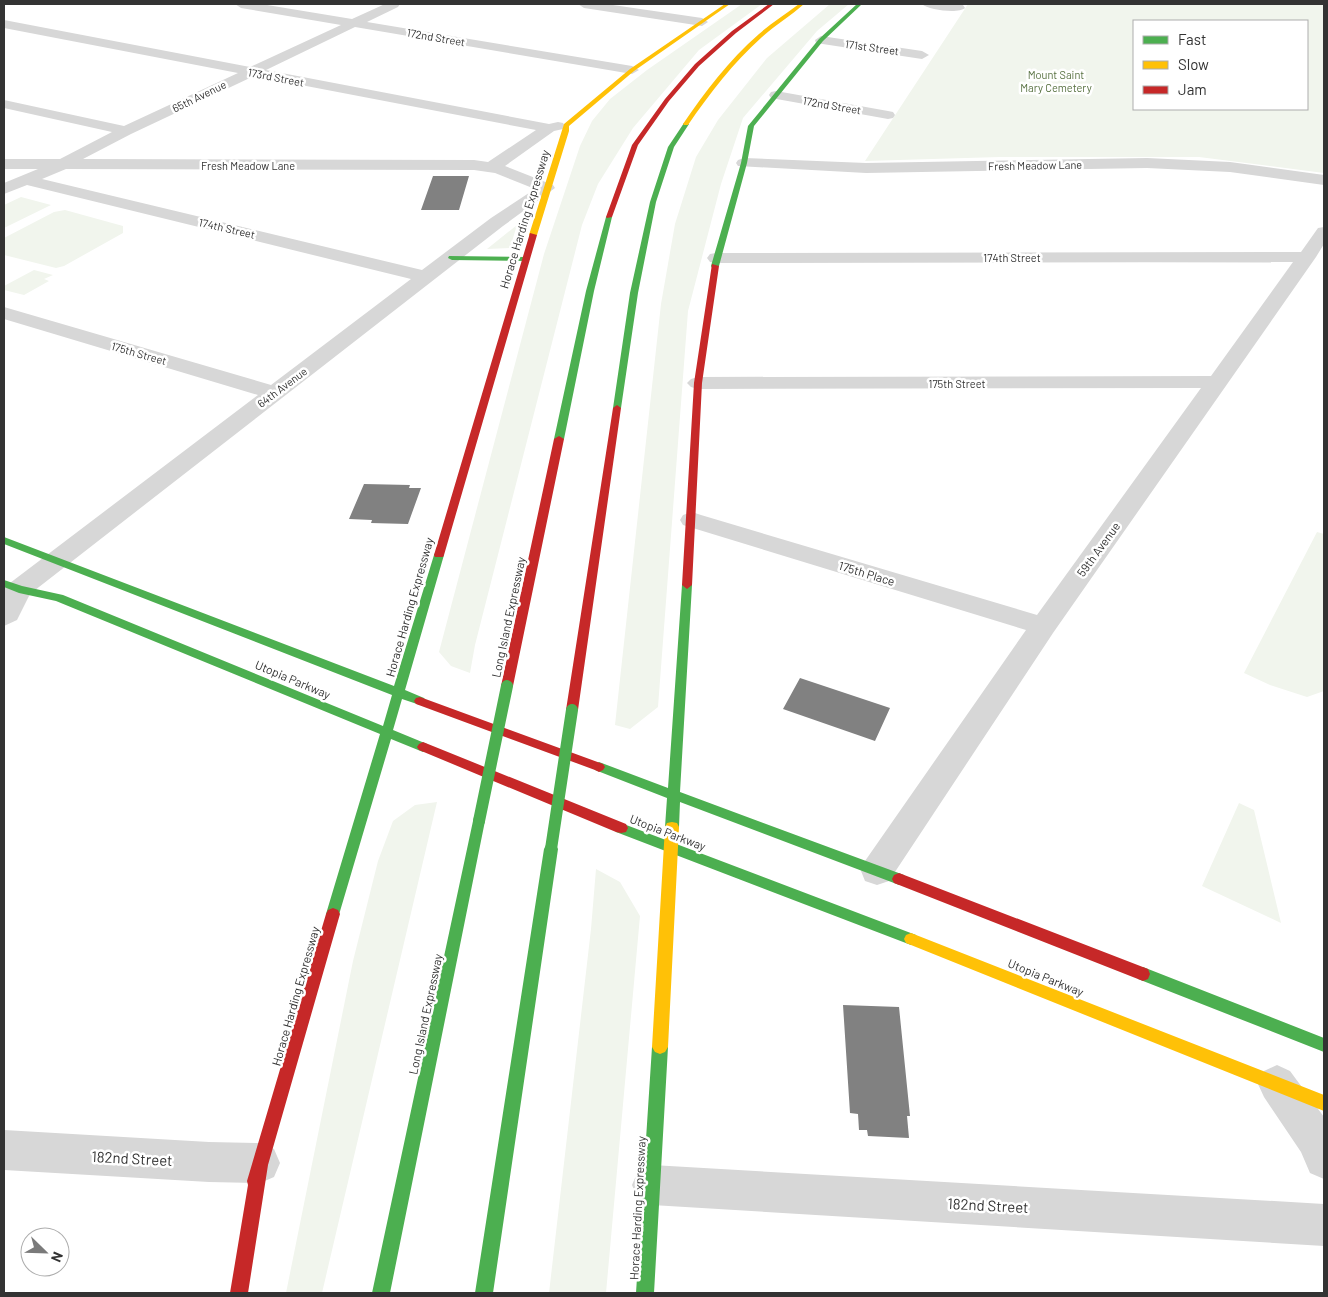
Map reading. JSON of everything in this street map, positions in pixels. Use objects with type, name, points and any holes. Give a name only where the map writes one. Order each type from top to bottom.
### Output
[{"type":"main road","points":[[566,125],[632,70],[728,4]]},
{"type":"main road","name":"Long Island Expressway","points":[[381,1293],[590,290],[612,206],[635,145],[668,100],[697,65],[734,32],[772,4]]},
{"type":"main road","points":[[484,1293],[634,293],[653,202],[671,147],[700,102],[729,67],[761,35],[802,4]]},
{"type":"main road","name":"Horace Harding Expressway","points":[[645,1293],[670,886],[673,794],[692,520],[698,383],[716,258],[744,163],[751,126],[822,40],[860,4]]},
{"type":"main road","name":"Horace Harding Expressway","points":[[232,1265],[260,1163],[547,188],[566,131],[566,125]]},
{"type":"main road","points":[[452,258],[526,259]]},
{"type":"main road","name":"Utopia Parkway","points":[[4,540],[399,693],[877,871],[1324,1045]]},
{"type":"main road","name":"Utopia Parkway","points":[[9,589],[59,598],[670,848],[850,915],[1324,1103]]},
{"type":"main road","points":[[239,1293],[260,1163]]},
{"type":"street","name":"172nd Street","points":[[241,4],[632,70]]},
{"type":"street","name":"65th Avenue","points":[[4,189],[59,166],[126,131],[394,4]]},
{"type":"street","points":[[584,4],[702,22]]},
{"type":"street","points":[[928,4],[959,8]]},
{"type":"street","name":"173rd Street","points":[[4,24],[549,128]]},
{"type":"street","name":"171st Street","points":[[822,40],[922,55]]},
{"type":"street","name":"172nd Street","points":[[776,95],[888,114]]},
{"type":"street","points":[[4,104],[126,131]]},
{"type":"street","points":[[492,167],[549,128],[566,125]]},
{"type":"street","name":"Fresh Meadow Lane","points":[[744,163],[866,168],[1147,163],[1230,167],[1324,180]]},
{"type":"street","name":"Fresh Meadow Lane","points":[[4,164],[59,166],[474,165],[492,167],[547,188]]},
{"type":"street","name":"174th Street","points":[[26,180],[427,277]]},
{"type":"street","name":"64th Avenue","points":[[4,618],[8,614],[9,589],[56,560],[497,222],[547,188]]},
{"type":"street","name":"59th Avenue","points":[[877,871],[1043,626],[1324,232]]},
{"type":"street","name":"174th Street","points":[[716,258],[1307,257]]},
{"type":"street","name":"175th Street","points":[[4,313],[275,393]]},
{"type":"street","name":"175th Street","points":[[698,383],[1217,382]]},
{"type":"street","name":"175th Place","points":[[692,520],[1043,626]]},
{"type":"street","points":[[1277,1084],[1316,1139],[1324,1159]]},
{"type":"street","name":"182nd Street","points":[[4,1150],[209,1162],[260,1163]]},
{"type":"street","name":"182nd Street","points":[[652,1185],[1324,1225]]},
{"type":"green space","points":[[742,4],[762,4],[699,50],[633,128],[598,184],[582,225],[475,645],[470,673],[451,666],[439,652],[544,254],[580,146],[592,121],[610,99],[647,70]]},
{"type":"green space","points":[[830,4],[849,4],[817,31],[743,118],[721,184],[688,311],[658,707],[630,729],[615,725],[661,304],[675,224],[696,157],[718,120],[767,58]]},
{"type":"green space","name":"Mount Saint Mary Cemetery","points":[[968,4],[1324,4],[1324,173],[1199,157],[1000,157],[865,161]]},
{"type":"green space","points":[[21,197],[51,205],[4,228],[4,205]]},
{"type":"green space","points":[[65,210],[123,226],[123,233],[64,266],[56,268],[4,255],[4,238],[54,212]]},
{"type":"green space","points":[[517,225],[510,248],[487,249]]},
{"type":"green space","points":[[34,270],[53,275],[44,279],[49,281],[24,295],[4,290],[4,286]]},
{"type":"green space","points":[[1317,532],[1324,534],[1324,691],[1307,697],[1270,685],[1244,673]]},
{"type":"green space","points":[[437,802],[322,1293],[286,1293],[353,961],[378,861],[393,821],[415,805]]},
{"type":"green space","points":[[1239,803],[1254,810],[1281,923],[1202,886]]},
{"type":"green space","points":[[596,869],[620,882],[640,916],[606,1293],[549,1293],[591,929]]},
{"type":"building","points":[[433,176],[469,176],[459,210],[421,210]]},
{"type":"building","points":[[364,484],[410,485],[409,488],[421,488],[408,524],[371,523],[372,520],[349,519]]},
{"type":"building","points":[[800,678],[890,708],[875,741],[783,709]]},
{"type":"building","points":[[843,1005],[899,1007],[910,1116],[907,1116],[909,1138],[868,1136],[867,1130],[859,1130],[858,1114],[850,1113]]},
{"type":"traffic: fast","points":[[715,266],[744,163],[751,126],[821,40],[860,4]]},
{"type":"traffic: fast","points":[[617,408],[634,293],[653,202],[671,147],[686,124]]},
{"type":"traffic: fast","points":[[559,439],[590,291],[609,217]]},
{"type":"traffic: fast","points":[[452,258],[526,259]]},
{"type":"traffic: fast","points":[[4,540],[420,701]]},
{"type":"traffic: fast","points":[[333,914],[439,555]]},
{"type":"traffic: fast","points":[[4,583],[19,589],[59,598],[423,747]]},
{"type":"traffic: fast","points":[[672,827],[687,585]]},
{"type":"traffic: fast","points":[[479,821],[507,686]]},
{"type":"traffic: fast","points":[[551,849],[572,710]]},
{"type":"traffic: fast","points":[[599,767],[899,879]]},
{"type":"traffic: fast","points":[[381,1293],[479,821]]},
{"type":"traffic: fast","points":[[621,828],[911,939]]},
{"type":"traffic: fast","points":[[484,1293],[551,849]]},
{"type":"traffic: fast","points":[[1143,974],[1324,1045]]},
{"type":"traffic: fast","points":[[645,1293],[660,1047]]},
{"type":"traffic: slow","points":[[533,235],[566,131],[566,125],[632,70],[728,4]]},
{"type":"traffic: slow","points":[[686,124],[711,88],[740,55],[766,31],[802,4]]},
{"type":"traffic: slow","points":[[660,1047],[672,827]]},
{"type":"traffic: slow","points":[[911,939],[1324,1103]]},
{"type":"traffic: jam","points":[[609,217],[635,145],[667,100],[697,65],[734,32],[772,4]]},
{"type":"traffic: jam","points":[[439,555],[533,235]]},
{"type":"traffic: jam","points":[[687,585],[698,383],[715,266]]},
{"type":"traffic: jam","points":[[572,710],[617,408]]},
{"type":"traffic: jam","points":[[507,686],[559,439]]},
{"type":"traffic: jam","points":[[420,701],[599,767]]},
{"type":"traffic: jam","points":[[423,747],[621,828]]},
{"type":"traffic: jam","points":[[899,879],[1143,974]]},
{"type":"traffic: jam","points":[[255,1181],[333,914]]},
{"type":"traffic: jam","points":[[239,1293],[260,1163]]}]
